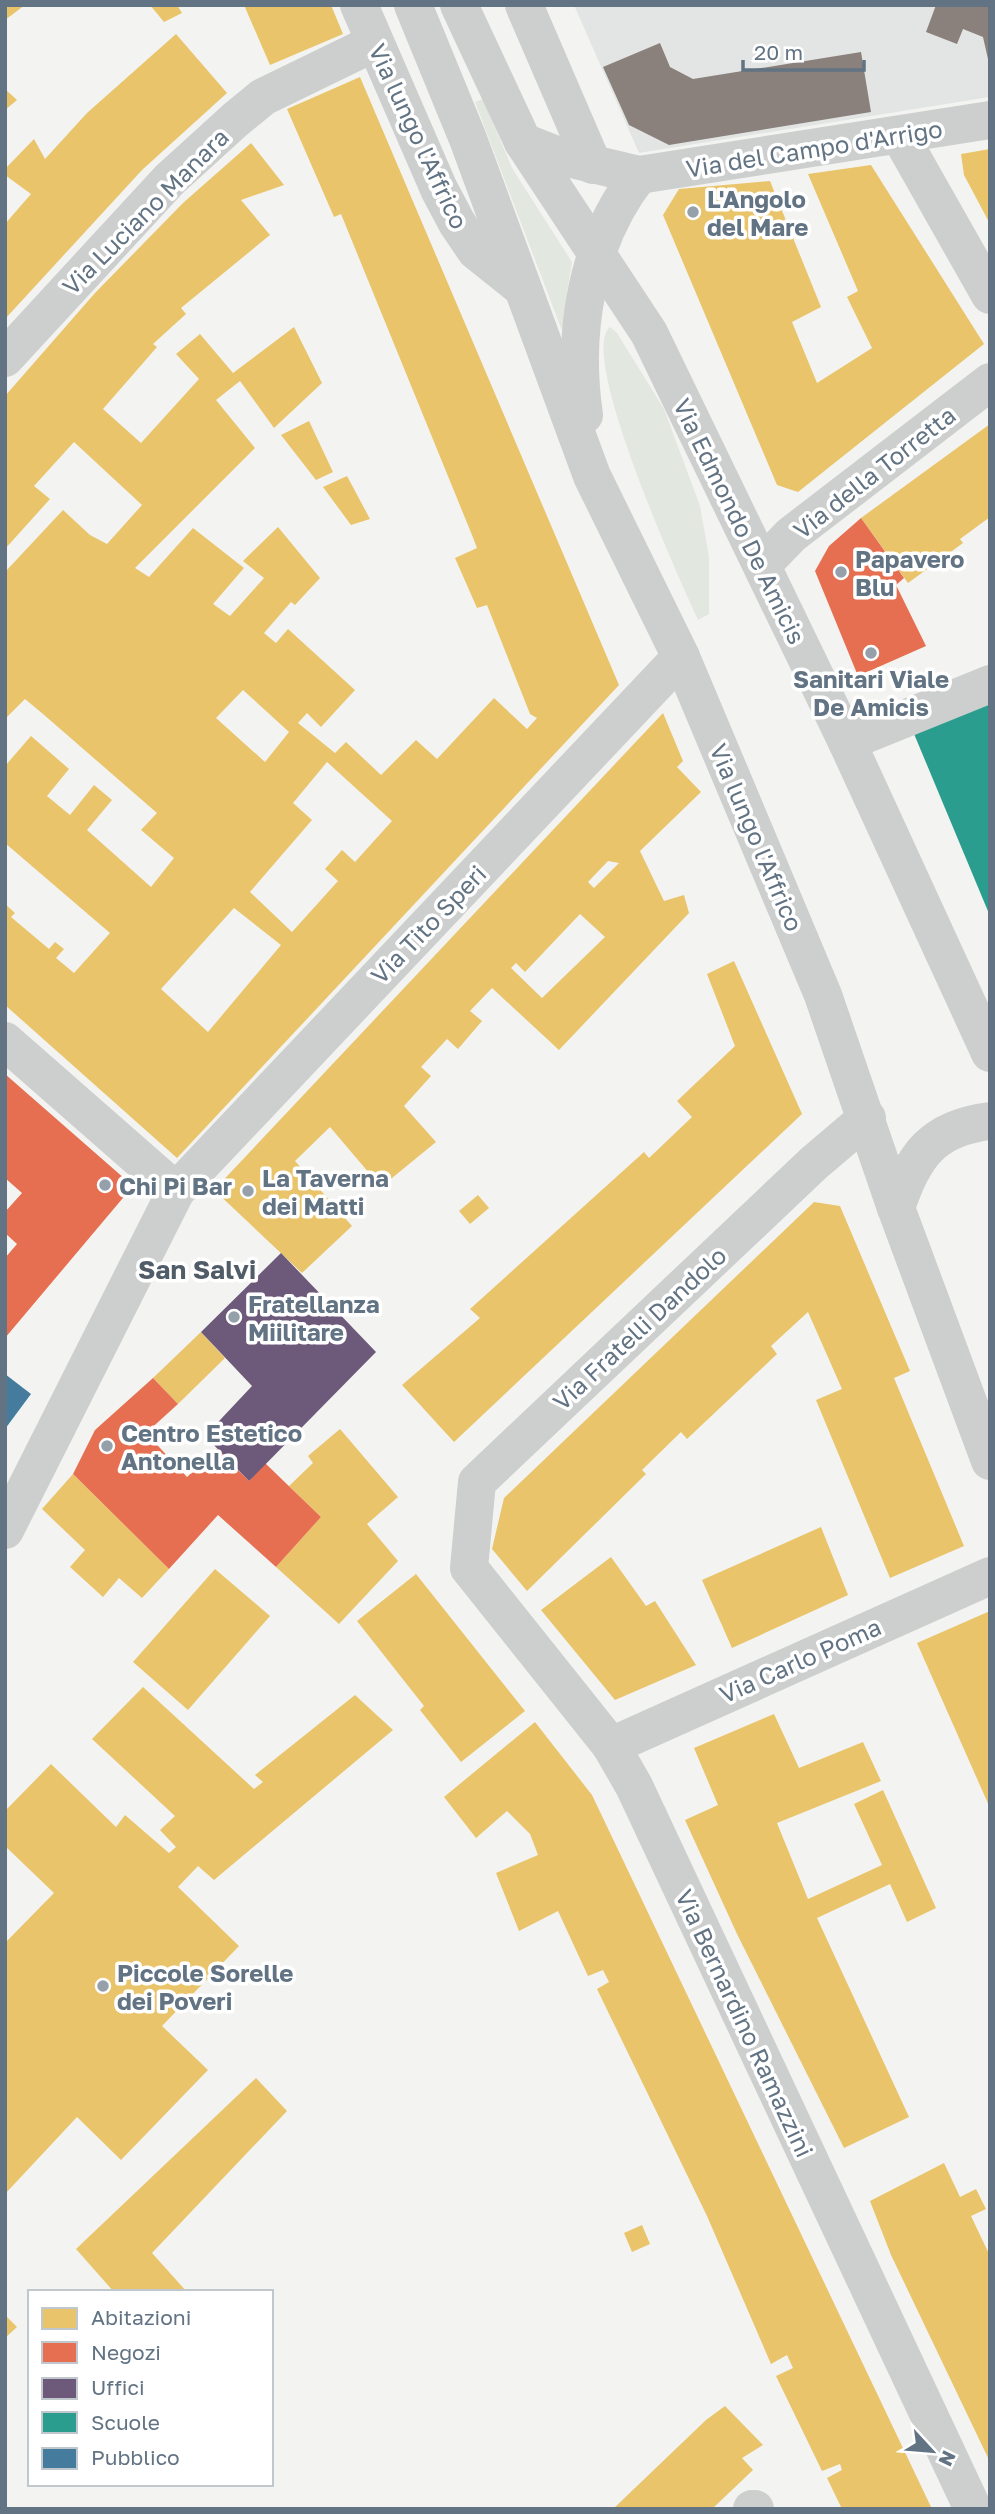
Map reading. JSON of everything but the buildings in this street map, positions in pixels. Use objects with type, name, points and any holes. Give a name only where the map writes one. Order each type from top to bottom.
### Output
[{"type":"street","name":"Via lungo l'Affrico","points":[[359,5],[439,189],[457,223],[476,251],[521,288]]},
{"type":"street","name":"Via lungo l'Affrico","points":[[413,5],[468,139],[592,476],[681,657],[823,995],[896,1208],[990,1461]]},
{"type":"street","name":"Via Edmondo De Amicis","points":[[459,5],[523,142],[596,256],[649,332],[846,742],[990,1053]]},
{"type":"street","points":[[524,5],[593,165]]},
{"type":"street","name":"Via Luciano Manara","points":[[5,358],[169,180],[235,120],[263,97],[374,43]]},
{"type":"street","name":"Via del Campo d'Arrigo","points":[[523,142],[593,165],[639,175],[990,120]]},
{"type":"street","points":[[900,135],[990,295]]},
{"type":"street","points":[[596,256],[614,212],[639,175]]},
{"type":"street","name":"Via lungo l'Affrico","points":[[592,476],[578,359],[579,335],[596,256]]},
{"type":"street","name":"Via della Torretta","points":[[762,565],[791,535],[990,382]]},
{"type":"street","name":"Via Tito Speri","points":[[6,1528],[164,1181],[681,657]]},
{"type":"street","points":[[846,742],[990,684]]},
{"type":"street","points":[[5,1041],[164,1181]]},
{"type":"street","name":"Via Fratelli Dandolo","points":[[469,1568],[477,1482],[804,1172],[867,1118]]},
{"type":"street","points":[[896,1208],[909,1174],[932,1143],[942,1134],[990,1121]]},
{"type":"street","name":"Via Bernardino Ramazzini","points":[[469,1568],[611,1746],[634,1786],[973,2509]]},
{"type":"street","name":"Via Carlo Poma","points":[[611,1746],[990,1576]]},
{"type":"shaded area","points":[[574,5],[990,5],[990,97],[639,153]]},
{"type":"shaded area","points":[[483,99],[512,168],[572,262],[567,293],[569,349],[475,102]]},
{"type":"shaded area","points":[[610,327],[617,333],[664,409],[700,506],[709,557],[709,614],[698,620],[654,517],[619,421],[607,379],[604,346]]},
{"type":"place","name":"L'Angolo del Mare","points":[[693,212]]},
{"type":"place","name":"Papavero Blu","points":[[841,572]]},
{"type":"place","name":"Sanitari Viale De Amicis","points":[[871,653]]},
{"type":"place","name":"Chi Pi Bar","points":[[105,1185]]},
{"type":"place","name":"La Taverna dei Matti","points":[[248,1191]]},
{"type":"place","name":"Fratellanza Miilitare","points":[[234,1317]]},
{"type":"place","name":"Centro Estetico Antonella","points":[[107,1446]]},
{"type":"place","name":"Piccole Sorelle dei Poveri","points":[[103,1986]]},
{"type":"district","name":"San Salvi","points":[[197,1269]]}]
